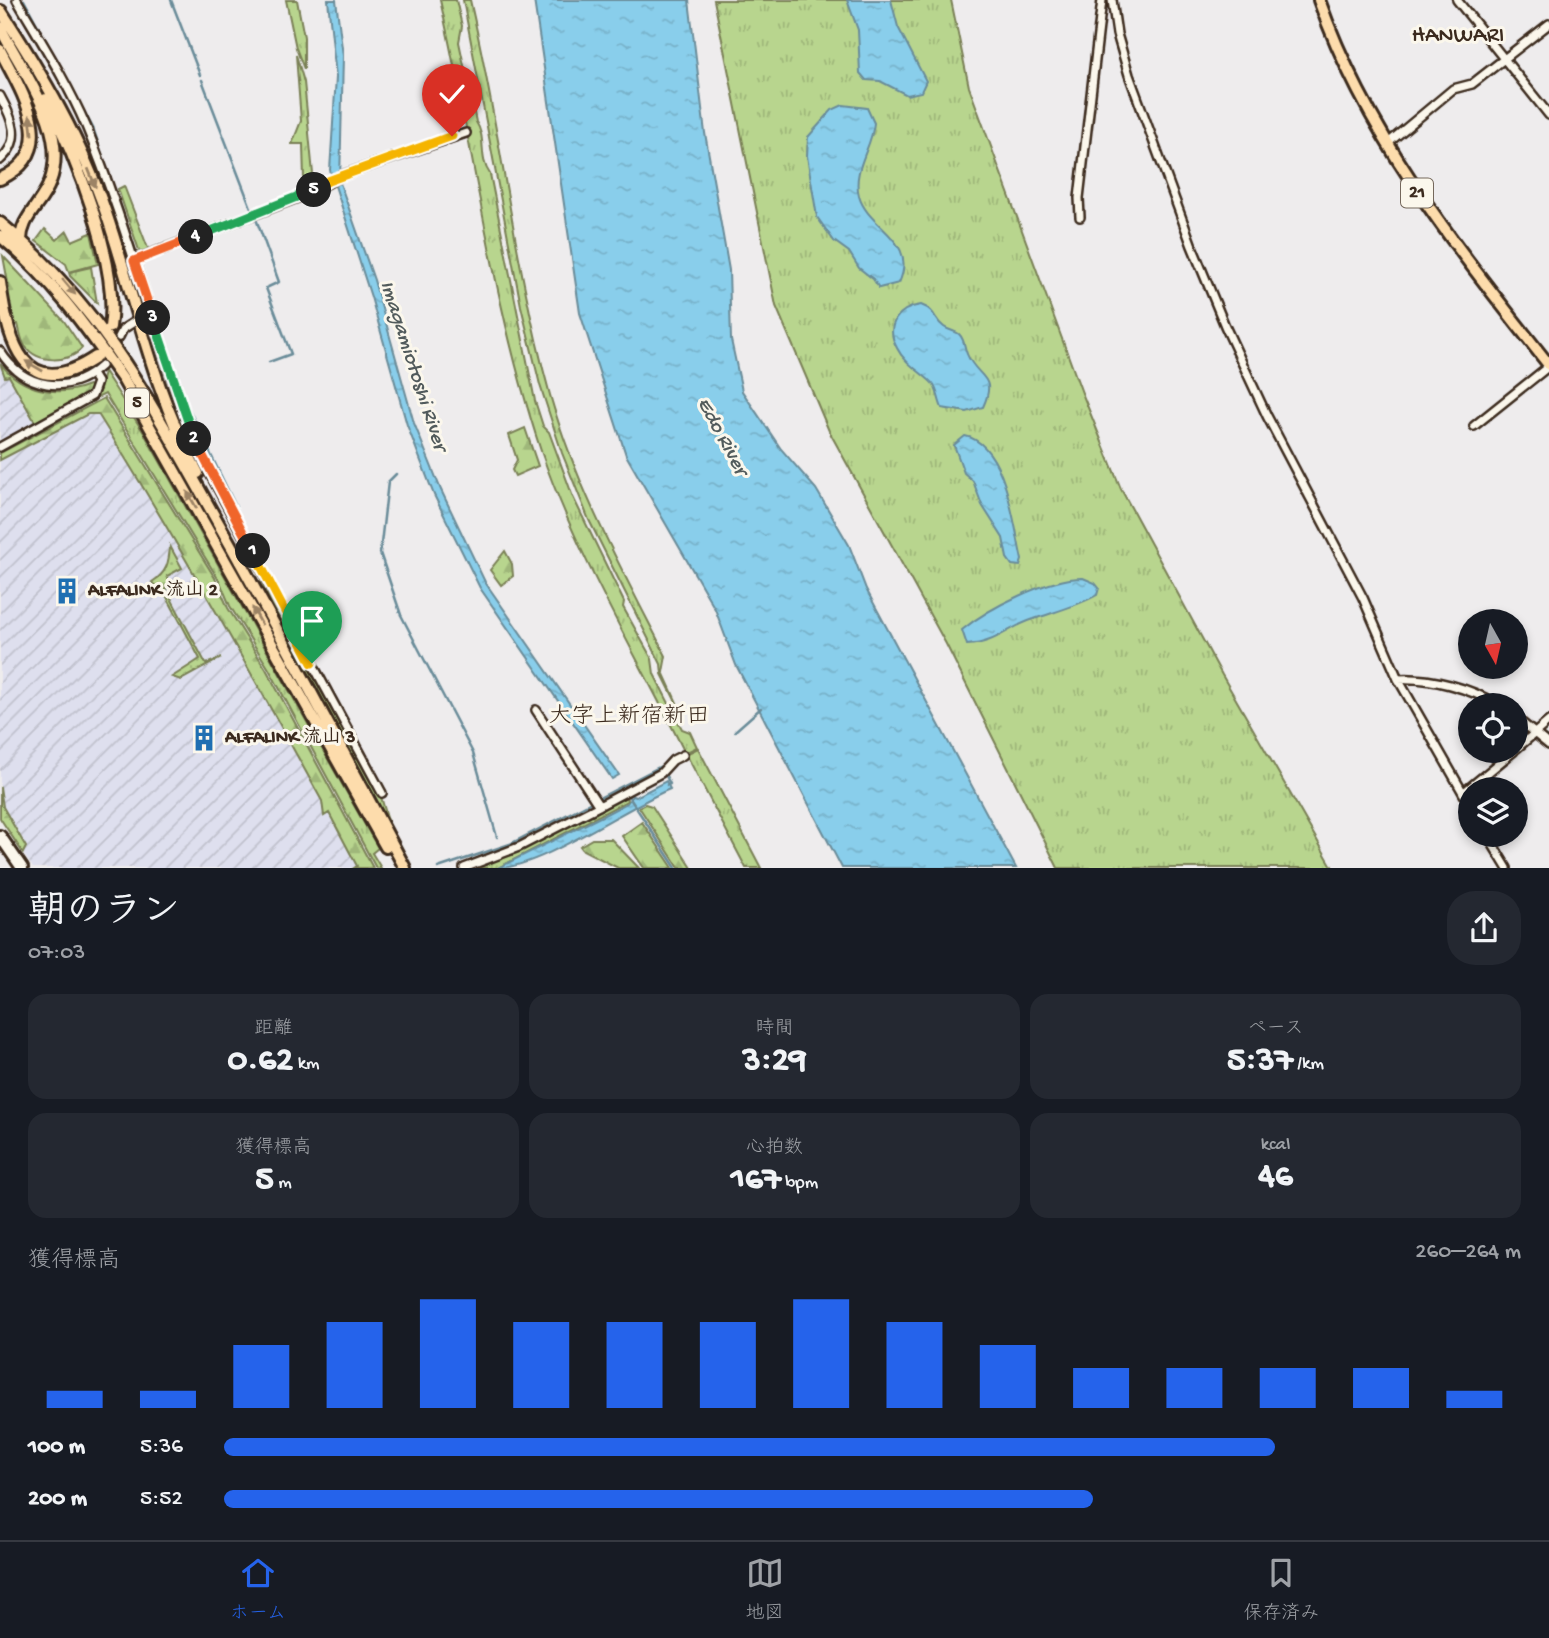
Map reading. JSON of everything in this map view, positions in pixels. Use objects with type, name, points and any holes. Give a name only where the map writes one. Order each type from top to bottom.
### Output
[{"type":"main road","name":"21","points":[[1319,0],[1358,90],[1387,144],[1441,227],[1549,365]]},
{"type":"main road","points":[[0,11],[55,117],[79,174],[106,268],[112,305],[110,327]]},
{"type":"main road","points":[[0,11],[63,115],[90,172],[105,211],[159,386],[193,464],[241,550],[265,605]]},
{"type":"main road","points":[[0,27],[43,109],[55,154],[50,183],[27,217],[20,239],[28,260]]},
{"type":"main road","points":[[0,50],[27,102],[33,135],[22,164],[0,179]]},
{"type":"main road","name":"5","points":[[0,223],[72,290],[133,373],[265,605],[405,868]]},
{"type":"main road","name":"5","points":[[0,236],[28,260],[65,299],[124,382],[398,868]]},
{"type":"main road","points":[[0,282],[9,339],[26,362],[45,372],[65,373],[99,362]]},
{"type":"street","points":[[17,0],[84,122],[138,259],[153,317],[184,414],[203,461],[382,793]]},
{"type":"street","points":[[1080,217],[1102,0]]},
{"type":"street","points":[[1123,0],[1113,1],[1116,34],[1129,75],[1192,246],[1242,364],[1363,598],[1398,679],[1458,784]]},
{"type":"street","points":[[1457,0],[1549,115]]},
{"type":"street","points":[[1387,144],[1453,89],[1472,84],[1549,24]]},
{"type":"street","points":[[0,96],[14,131],[9,151],[0,160]]},
{"type":"street","points":[[138,259],[307,194],[343,175],[466,133]]},
{"type":"street","points":[[143,320],[153,317]]},
{"type":"street","points":[[119,337],[123,329],[134,322]]},
{"type":"street","points":[[0,351],[17,372],[41,384],[69,385],[92,374],[99,362]]},
{"type":"street","points":[[1474,426],[1549,365]]},
{"type":"street","points":[[0,447],[92,397],[97,382],[92,374]]},
{"type":"street","points":[[1398,679],[1427,680],[1469,693]]},
{"type":"street","points":[[536,710],[596,802]]},
{"type":"street","points":[[1528,739],[1549,721]]},
{"type":"street","points":[[1528,727],[1549,745]]},
{"type":"street","points":[[464,868],[519,847],[596,802],[663,772],[673,760],[683,755]]},
{"type":"street","points":[[1482,777],[1499,763]]},
{"type":"street","points":[[0,836],[22,868]]},
{"type":"street","points":[[1494,847],[1507,868]]},
{"type":"shaded area","points":[[0,363],[13,377],[38,423],[0,443]]},
{"type":"shaded area","points":[[104,398],[215,578],[228,608],[266,669],[373,868],[33,868],[0,818],[0,453]]},
{"type":"green space","points":[[286,0],[297,0],[304,37],[304,69],[296,48]]},
{"type":"green space","points":[[440,0],[456,0],[462,26],[459,42],[481,135],[484,161],[490,174],[535,401],[543,426],[549,432],[573,497],[624,602],[623,607],[652,659],[654,674],[682,729],[690,732],[697,747],[685,753],[589,567],[541,451],[524,396],[496,283]]},
{"type":"green space","points":[[463,0],[470,0],[481,49],[527,297],[550,395],[587,495],[666,656],[663,672],[683,716],[662,674],[661,664],[589,520],[562,453],[540,385],[521,306]]},
{"type":"green space","points":[[714,0],[951,0],[969,87],[1082,393],[1121,489],[1222,675],[1333,868],[1058,868],[946,644],[829,431],[776,306]]},
{"type":"green space","points":[[296,55],[304,82],[313,174],[309,189],[304,179],[303,144],[292,144],[301,121]]},
{"type":"green space","points":[[124,186],[149,251],[216,227],[141,256],[118,189]]},
{"type":"green space","points":[[45,229],[57,240],[67,231],[72,241],[91,233],[98,264],[69,272],[66,264],[36,241]]},
{"type":"green space","points":[[3,256],[64,321],[82,348],[76,353],[62,359],[38,356],[25,346],[18,324],[9,325],[5,289],[9,288]]},
{"type":"green space","points":[[91,267],[97,303],[69,272]]},
{"type":"green space","points":[[96,331],[137,390],[258,605],[145,408]]},
{"type":"green space","points":[[0,363],[19,380],[40,389],[64,391],[89,385],[93,387],[86,397],[0,443],[35,422],[9,376],[5,377]]},
{"type":"green space","points":[[104,371],[144,433],[378,848],[372,853],[381,868],[376,868],[269,669],[230,606],[220,582],[105,394],[95,399]]},
{"type":"green space","points":[[104,398],[215,578],[228,608],[266,669],[373,868],[354,868],[357,866],[329,813],[324,816],[322,801],[240,654],[98,414],[88,414],[0,460],[0,453]]},
{"type":"green space","points":[[525,428],[538,466],[515,476],[512,470],[517,460],[509,435]]},
{"type":"green space","points":[[170,546],[182,568],[167,576],[170,583],[165,587],[206,664],[221,658],[181,680],[172,677],[200,659],[160,584],[155,586],[152,582],[166,567]]},
{"type":"green space","points":[[505,551],[512,564],[513,576],[501,585],[490,570]]},
{"type":"green space","points":[[264,580],[381,797],[393,837],[272,607],[261,581]]},
{"type":"green space","points":[[698,748],[761,868],[746,868],[686,754]]},
{"type":"green space","points":[[0,787],[3,807],[26,847],[23,853],[0,818]]},
{"type":"green space","points":[[626,794],[627,801],[498,868],[474,868]]},
{"type":"green space","points":[[645,804],[652,806],[692,868],[679,868],[639,807]]},
{"type":"green space","points":[[642,822],[673,868],[644,868],[622,836]]},
{"type":"green space","points":[[592,839],[611,839],[639,868],[618,868],[583,850],[580,846]]},
{"type":"water","points":[[328,0],[336,0],[343,56],[340,183],[374,280],[414,423],[441,490],[485,582],[619,775],[612,779],[480,588],[434,495],[407,425],[371,297],[330,170],[336,77]]},
{"type":"water","name":"Edo River","points":[[534,0],[689,0],[705,133],[729,270],[731,340],[742,391],[781,449],[816,489],[849,545],[866,589],[1016,868],[842,868],[736,665],[715,609],[626,455],[580,313]]},
{"type":"water","points":[[847,0],[891,0],[898,27],[926,81],[921,92],[907,95],[880,81],[866,80],[860,73],[858,30]]},
{"type":"water","points":[[843,105],[867,108],[874,123],[858,177],[859,196],[864,207],[898,245],[903,268],[899,283],[879,288],[873,279],[859,268],[849,252],[834,241],[817,217],[807,156],[808,137],[832,110]]},
{"type":"water","points":[[921,305],[930,310],[944,327],[961,336],[971,362],[987,382],[987,396],[983,407],[967,412],[942,408],[934,385],[900,353],[893,340],[893,325],[900,314]]},
{"type":"water","points":[[965,436],[979,442],[999,470],[1011,508],[1022,560],[1020,566],[1012,565],[1007,558],[1003,538],[982,505],[973,481],[964,473],[954,445]]},
{"type":"water","points":[[1083,578],[1095,583],[1099,588],[1097,595],[1024,623],[994,638],[967,645],[962,630],[973,621],[1036,589],[1069,579]]},
{"type":"water","points":[[666,781],[670,789],[560,848],[516,865],[498,868],[627,803],[632,796],[636,797]]},
{"type":"waterway","points":[[24,0],[93,128],[186,403],[236,507]]},
{"type":"waterway","points":[[171,0],[200,75]]},
{"type":"waterway","points":[[202,80],[253,213]]},
{"type":"waterway","points":[[255,216],[279,282],[266,288],[291,354],[269,362]]},
{"type":"waterway","points":[[396,474],[388,482],[380,553],[401,615],[473,753],[497,837]]},
{"type":"waterway","points":[[735,731],[761,708]]},
{"type":"waterway","points":[[438,868],[510,844],[661,766],[670,784],[667,785]]},
{"type":"waterway","points":[[629,797],[676,868]]},
{"type":"place","name":"ALFALINK 流山 2","points":[[67,591]]},
{"type":"place","name":"ALFALINK 流山 3","points":[[204,738]]},
{"type":"district","name":"HANWARI","points":[[1458,36]]},
{"type":"district","name":"大字上新宿新田","points":[[629,717]]},
{"type":"route","points":[[312,663],[203,461],[184,414],[134,261],[307,194],[328,181],[452,136]]},
{"type":"water label","name":"Imagamiotoshi River","points":[[412,366]]}]
